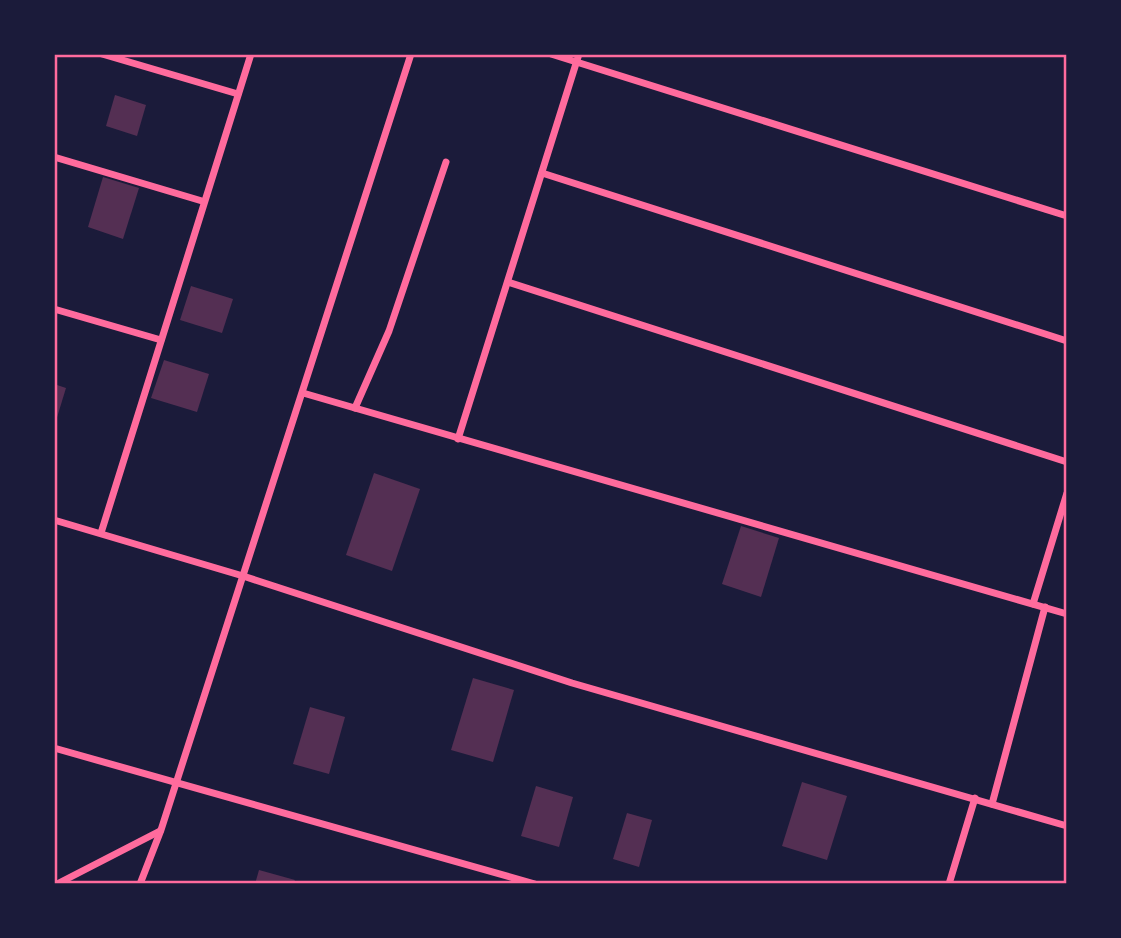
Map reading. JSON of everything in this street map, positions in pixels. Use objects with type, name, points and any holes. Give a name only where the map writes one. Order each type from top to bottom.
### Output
[{"type":"street","points":[[102,54],[238,94]]},
{"type":"street","points":[[101,533],[202,201],[251,54]]},
{"type":"street","points":[[140,884],[161,830],[411,54]]},
{"type":"street","points":[[551,54],[578,57],[1067,216]]},
{"type":"street","points":[[458,439],[578,57]]},
{"type":"street","points":[[54,157],[202,201]]},
{"type":"street","points":[[355,408],[389,331],[446,162]]},
{"type":"street","points":[[542,173],[1067,341]]},
{"type":"street","points":[[508,282],[1067,462]]},
{"type":"street","points":[[54,309],[161,340]]},
{"type":"street","points":[[303,393],[1067,614]]},
{"type":"street","points":[[1033,604],[1067,493]]},
{"type":"street","points":[[54,520],[243,576],[572,683],[1067,826]]},
{"type":"street","points":[[992,804],[1045,607]]},
{"type":"street","points":[[54,748],[535,884]]},
{"type":"street","points":[[949,884],[975,798]]},
{"type":"street","points":[[57,884],[161,830]]},
{"type":"building","points":[[115,95],[146,105],[137,136],[106,126]]},
{"type":"building","points":[[103,177],[139,188],[123,239],[88,227]]},
{"type":"building","points":[[191,286],[233,299],[222,333],[180,320]]},
{"type":"building","points":[[164,360],[209,374],[197,412],[151,398]]},
{"type":"building","points":[[54,384],[66,388],[55,424],[54,424]]},
{"type":"building","points":[[374,473],[420,489],[392,571],[346,555]]},
{"type":"building","points":[[741,526],[779,538],[761,597],[722,584]]},
{"type":"building","points":[[473,678],[514,690],[493,762],[451,750]]},
{"type":"building","points":[[310,707],[345,717],[329,774],[293,764]]},
{"type":"building","points":[[802,782],[847,796],[827,860],[782,846]]},
{"type":"building","points":[[536,786],[573,797],[559,847],[521,836]]},
{"type":"building","points":[[627,813],[652,820],[639,867],[613,859]]},
{"type":"building","points":[[259,870],[295,880],[293,884],[255,884]]}]
